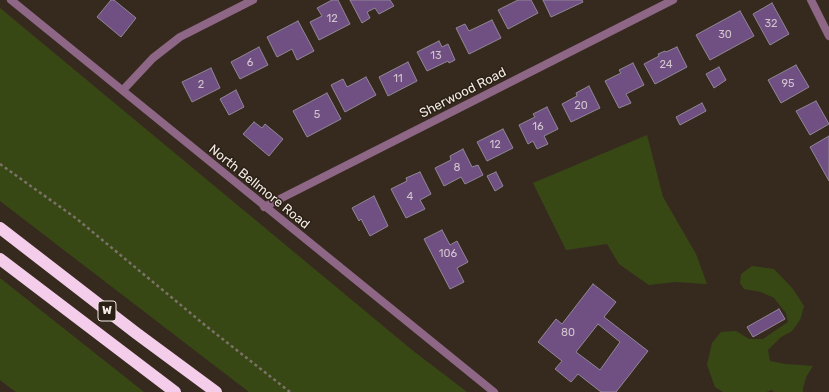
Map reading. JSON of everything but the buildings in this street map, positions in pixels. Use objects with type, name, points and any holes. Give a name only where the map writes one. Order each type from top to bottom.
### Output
[{"type":"highway","name":"W","points":[[0,228],[136,334],[216,392]]},
{"type":"highway","name":"W","points":[[0,259],[175,392]]},
{"type":"street","name":"North Bellmore Road","points":[[11,0],[123,90],[264,207],[494,392]]},
{"type":"street","points":[[123,90],[153,58],[180,37],[253,0]]},
{"type":"street","name":"Sherwood Road","points":[[264,207],[673,0]]},
{"type":"street","points":[[811,0],[829,36]]},
{"type":"path","points":[[0,164],[77,219],[206,326],[290,392]]},
{"type":"green space","points":[[0,8],[412,350],[467,392],[249,392],[0,201]]},
{"type":"green space","points":[[647,135],[663,197],[696,254],[707,284],[675,282],[649,285],[619,264],[607,244],[566,250],[533,183]]},
{"type":"green space","points":[[752,266],[774,269],[793,289],[804,306],[800,320],[792,331],[781,337],[768,350],[770,361],[785,364],[813,366],[806,377],[803,392],[774,392],[772,390],[766,392],[723,392],[715,387],[707,365],[712,343],[721,332],[736,331],[749,339],[763,339],[788,322],[786,313],[774,298],[761,292],[744,289],[740,283],[741,274]]},
{"type":"green space","points":[[0,278],[144,392],[16,392],[0,380]]}]
